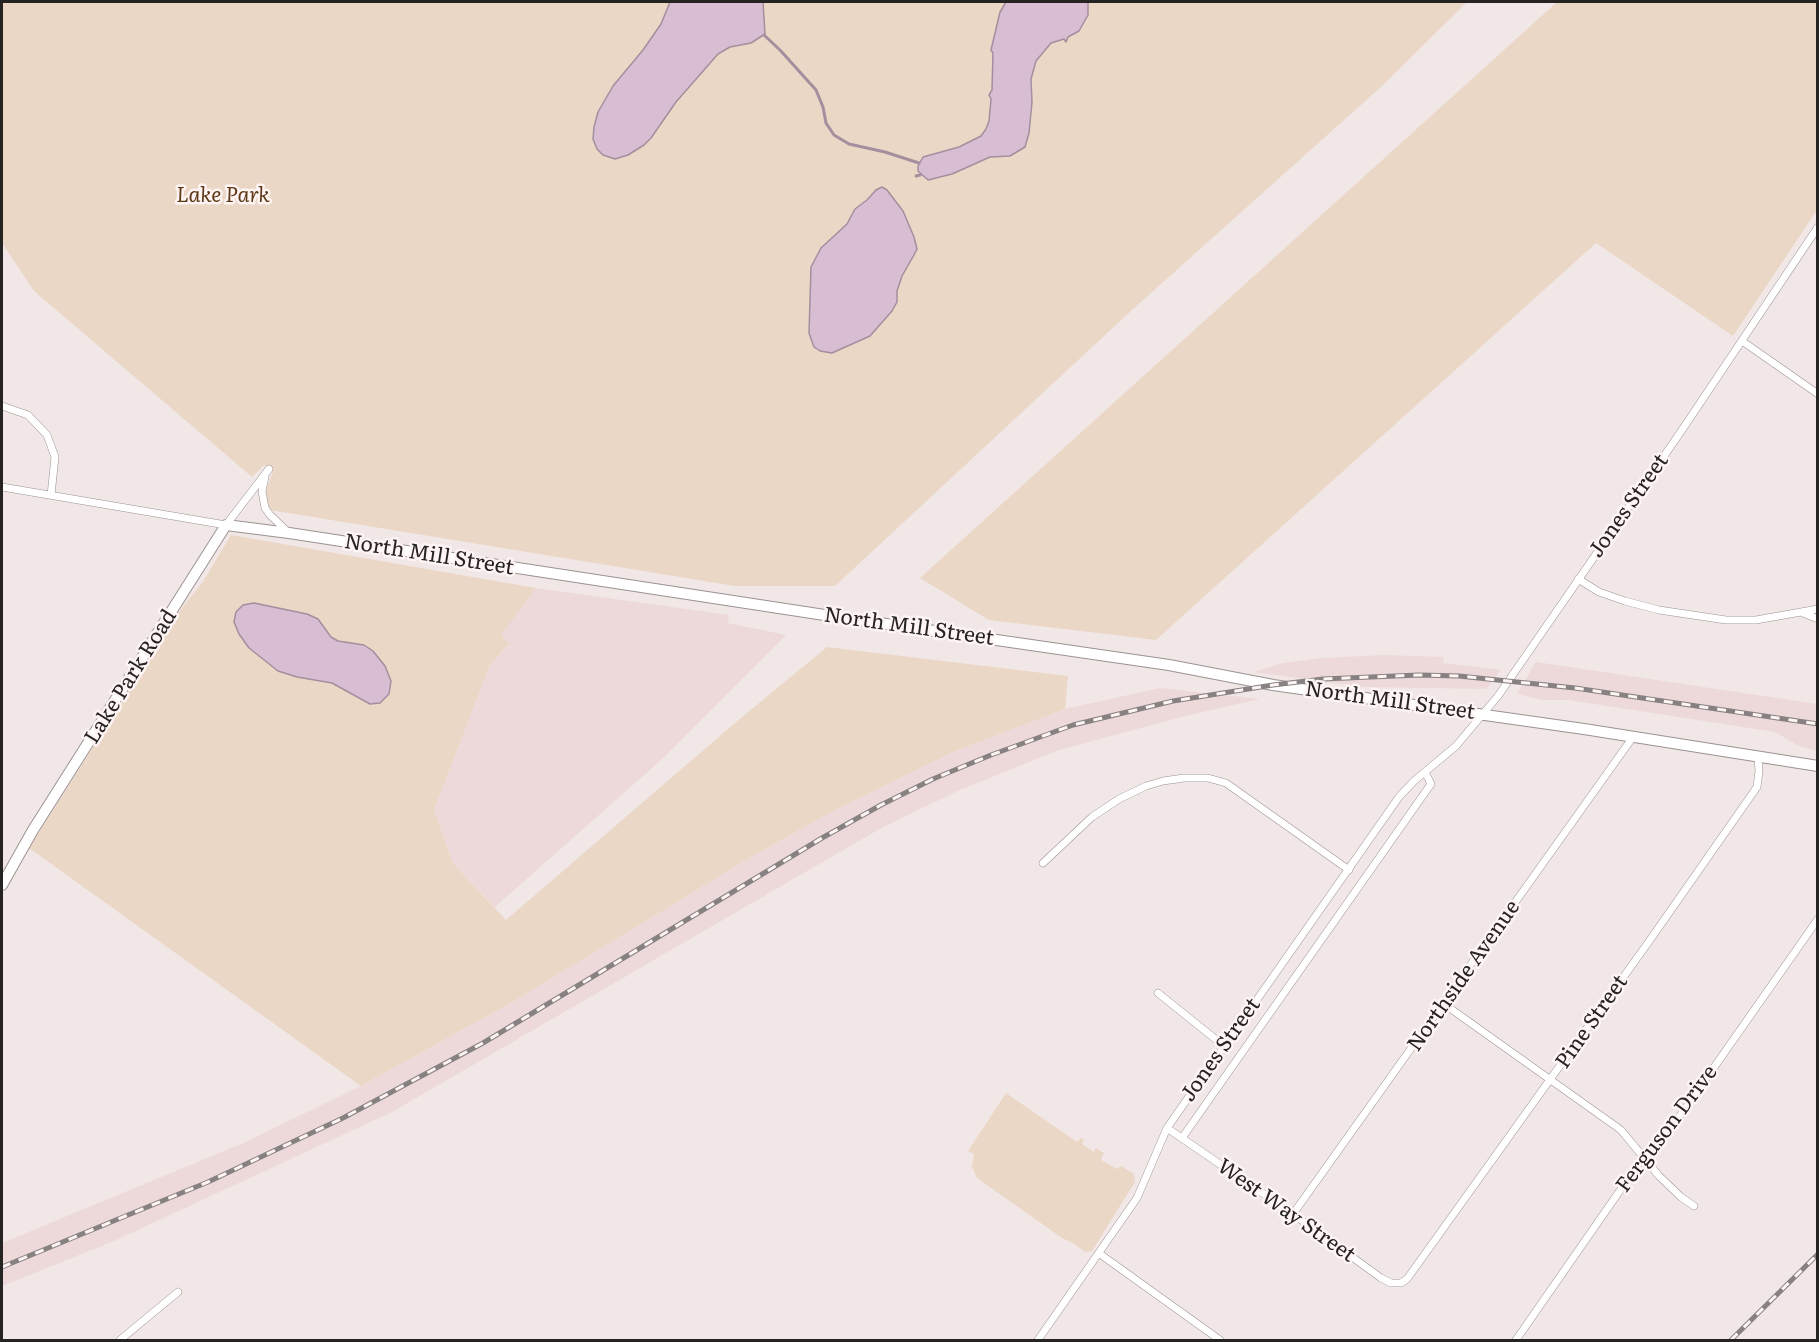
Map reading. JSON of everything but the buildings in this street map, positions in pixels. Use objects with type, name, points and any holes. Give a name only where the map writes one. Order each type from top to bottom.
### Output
[{"type":"main road","name":"North Mill Street","points":[[226,525],[1169,665],[1273,685],[1481,714],[1818,766]]},
{"type":"main road","name":"Lake Park Road","points":[[2,885],[33,830],[226,525]]},
{"type":"street","name":"Jones Street","points":[[1038,1341],[1137,1198],[1167,1128],[1224,1046],[1403,792],[1456,746],[1498,696],[1682,430],[1818,227]]},
{"type":"street","points":[[1742,341],[1818,394]]},
{"type":"street","points":[[2,406],[28,415],[47,435],[55,457],[51,495]]},
{"type":"street","name":"Lake Park Road","points":[[226,525],[268,471],[262,491],[266,508],[289,533]]},
{"type":"street","name":"North Mill Street","points":[[2,487],[226,525]]},
{"type":"street","points":[[1578,579],[1599,592],[1625,601],[1659,610],[1721,620],[1756,620],[1818,609]]},
{"type":"street","points":[[1802,612],[1818,619]]},
{"type":"street","name":"Northside Avenue","points":[[1293,1214],[1633,737]]},
{"type":"street","name":"Pine Street","points":[[1407,1279],[1757,788],[1758,757]]},
{"type":"street","name":"Jones Street","points":[[1182,1138],[1431,784],[1425,772]]},
{"type":"street","points":[[1043,863],[1092,817],[1119,799],[1146,786],[1163,781],[1208,778],[1229,785],[1349,870]]},
{"type":"street","name":"Ferguson Drive","points":[[1516,1341],[1644,1156],[1675,1123],[1818,919]]},
{"type":"street","points":[[1158,993],[1224,1046]]},
{"type":"street","points":[[1444,1004],[1621,1130],[1659,1176],[1680,1197],[1694,1206]]},
{"type":"street","name":"West Way Street","points":[[1167,1128],[1293,1214],[1381,1278],[1391,1283],[1401,1283],[1407,1279]]},
{"type":"street","points":[[1100,1254],[1220,1341]]},
{"type":"street","points":[[120,1341],[178,1292]]},
{"type":"shaded area","points":[[670,2],[763,2],[765,34],[751,43],[730,47],[718,54],[676,102],[644,145],[628,155],[615,159],[603,155],[597,149],[593,139],[598,112],[613,86],[661,24]]},
{"type":"shaded area","points":[[1006,2],[1088,2],[1088,15],[1079,31],[1068,37],[1066,42],[1064,39],[1051,43],[1036,61],[1031,79],[1032,102],[1029,133],[1025,147],[1010,156],[990,157],[952,174],[928,180],[918,171],[923,157],[959,147],[981,136],[986,129],[991,99],[989,95],[992,90],[993,53],[991,50],[1000,12]]},
{"type":"shaded area","points":[[882,187],[903,211],[917,249],[902,276],[897,291],[897,302],[870,336],[832,353],[820,351],[814,347],[809,333],[811,267],[821,248],[847,224],[855,209]]},
{"type":"shaded area","points":[[536,588],[729,615],[728,623],[786,635],[660,761],[495,907],[453,863],[434,810],[490,665],[509,645],[500,635]]},
{"type":"shaded area","points":[[254,603],[307,614],[318,619],[331,637],[338,641],[364,645],[373,651],[385,666],[391,681],[389,694],[380,703],[370,704],[332,683],[278,671],[249,648],[234,622],[236,612],[243,605]]},
{"type":"shaded area","points":[[1383,655],[1444,657],[1443,663],[1501,670],[1486,689],[1365,687],[1253,672],[1283,663]]},
{"type":"shaded area","points":[[1536,662],[1817,704],[1817,751],[1799,746],[1775,732],[1569,700],[1543,700],[1517,694]]},
{"type":"shaded area","points":[[1160,688],[1260,699],[1185,716],[1059,750],[960,790],[883,827],[392,1112],[114,1241],[2,1286],[2,1243],[241,1144],[361,1086],[516,1000],[751,857],[839,808],[953,752],[1065,709]]},
{"type":"green space","name":"Lake Park","points":[[2,2],[1467,2],[1382,86],[1132,310],[835,586],[735,586],[270,510],[266,490],[273,472],[264,465],[252,477],[34,291],[2,243]]},
{"type":"green space","points":[[1557,2],[1817,2],[1817,210],[1733,336],[1596,243],[1156,640],[989,620],[920,578]]},
{"type":"green space","points":[[231,535],[536,588],[501,635],[509,644],[490,665],[434,810],[453,863],[506,920],[827,647],[1068,676],[1065,709],[953,752],[839,808],[751,857],[516,1000],[361,1086],[29,848],[181,609],[202,583]]},
{"type":"green space","points":[[1006,1093],[1077,1142],[1081,1138],[1084,1139],[1082,1144],[1094,1152],[1096,1148],[1104,1153],[1101,1160],[1117,1169],[1121,1166],[1134,1174],[1135,1182],[1092,1251],[1085,1252],[1062,1238],[977,1178],[972,1167],[974,1154],[968,1151]]},
{"type":"waterway","points":[[764,35],[816,90],[826,123],[834,135],[849,144],[919,163]]},
{"type":"waterway","points":[[916,176],[920,175]]},
{"type":"railway","points":[[2,1267],[208,1182],[343,1118],[483,1043],[822,838],[881,805],[933,779],[1073,725],[1173,701],[1273,685],[1323,679],[1419,675],[1459,676],[1575,688],[1818,724]]},
{"type":"railway","points":[[1731,1340],[1818,1254]]}]
